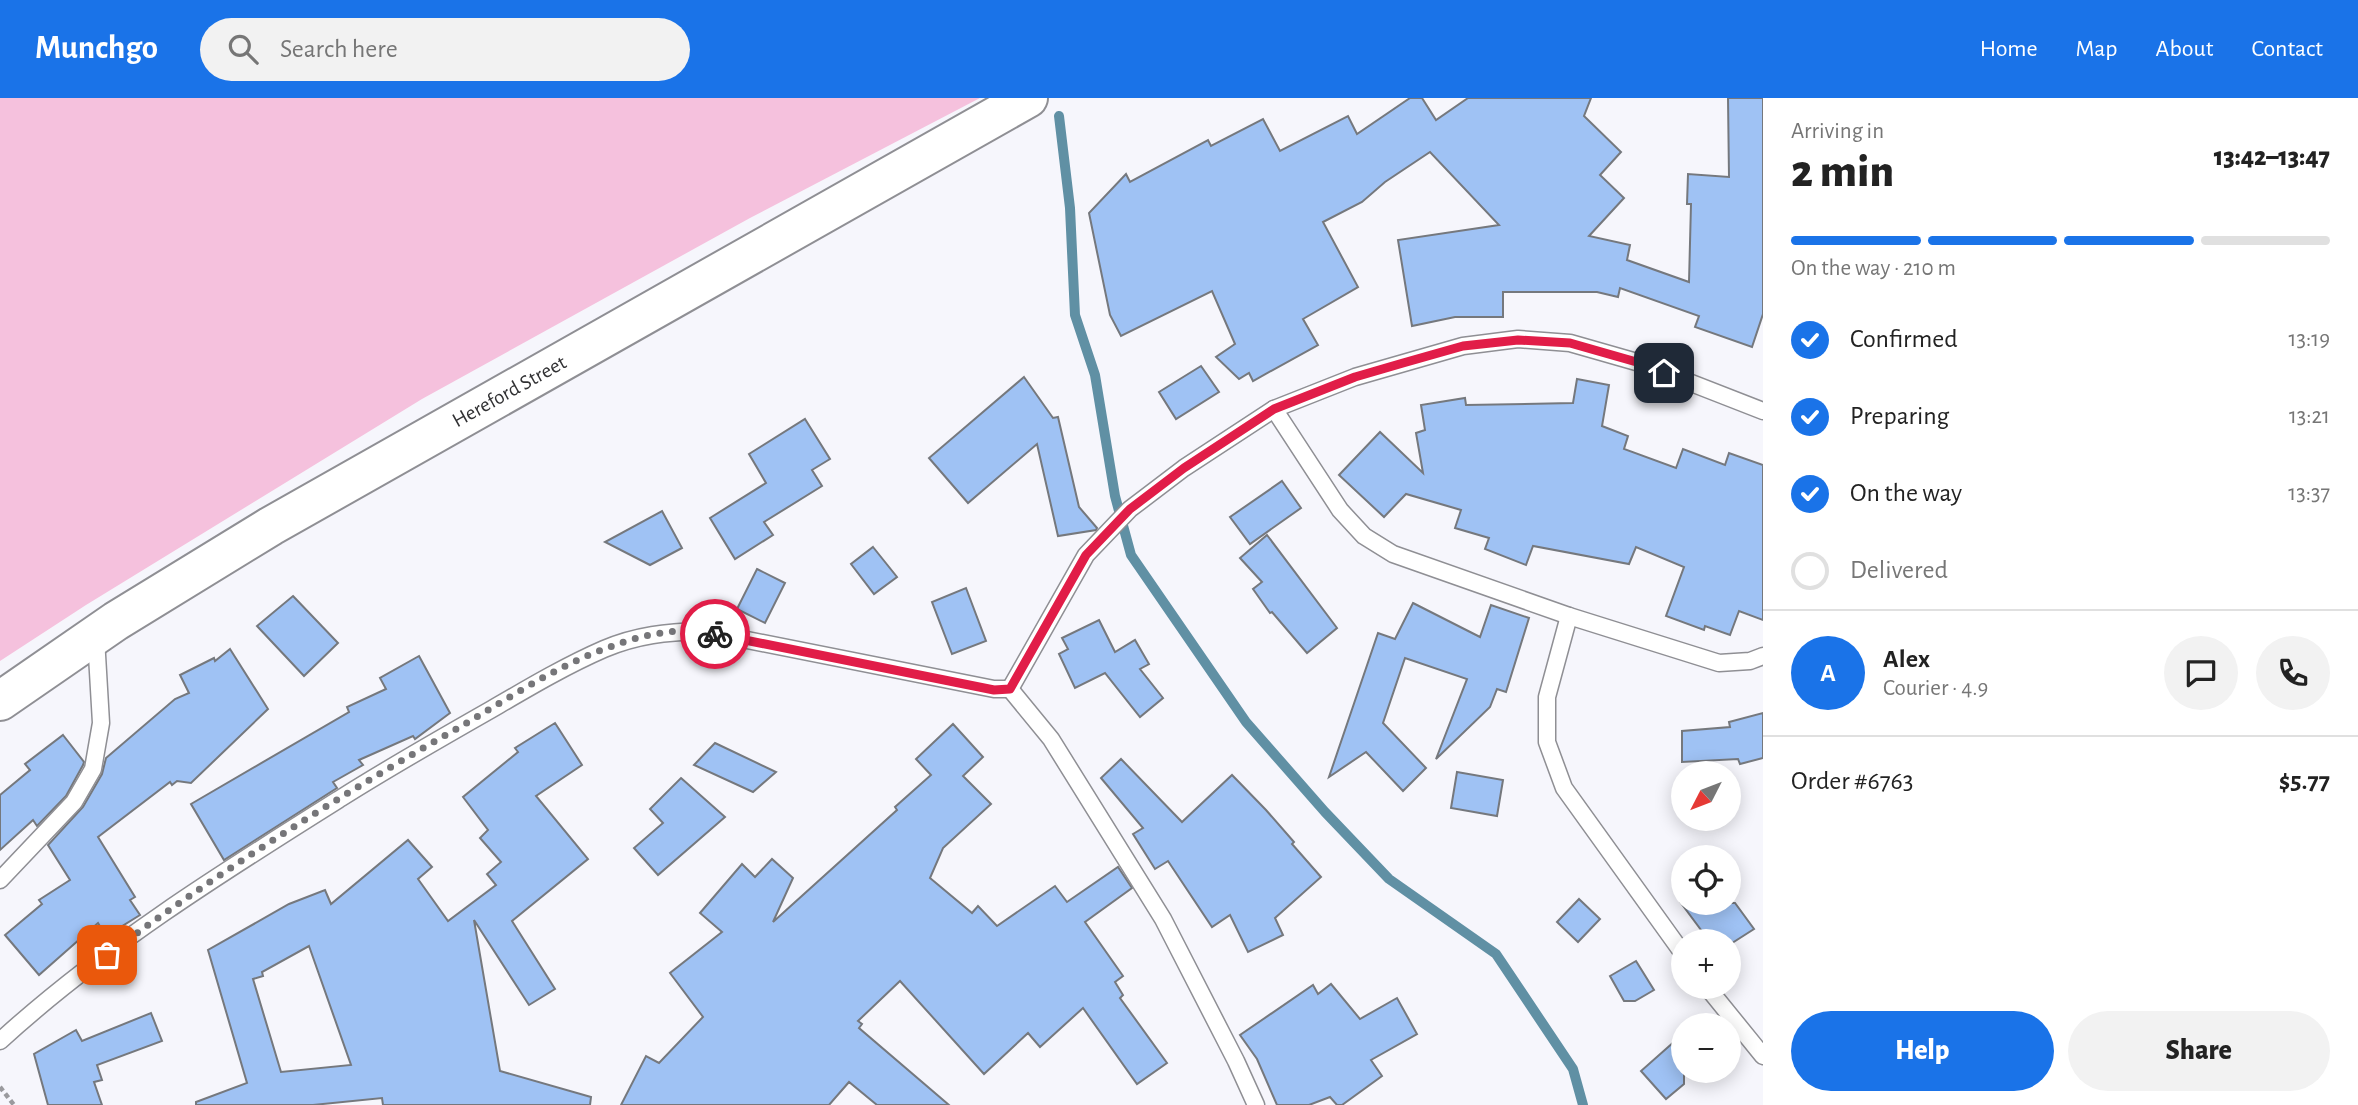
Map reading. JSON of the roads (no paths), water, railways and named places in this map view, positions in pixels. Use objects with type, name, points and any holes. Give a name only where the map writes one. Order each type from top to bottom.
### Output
[{"type":"main road","name":"Hereford Street","points":[[0,701],[96,635],[271,526],[1028,98]]},
{"type":"lane","points":[[1010,689],[1086,555],[1130,509],[1184,468],[1274,409],[1355,377],[1463,346],[1518,340],[1570,343],[1640,363],[1763,411]]},
{"type":"lane","points":[[1274,409],[1340,510],[1364,536],[1393,554],[1569,616],[1719,663],[1750,661],[1763,656]]},
{"type":"lane","points":[[1569,616],[1547,696],[1546,742],[1564,788],[1671,937]]},
{"type":"lane","points":[[0,1041],[88,968],[239,862],[392,766],[554,673],[606,648],[662,632],[702,631],[994,690],[1010,689]]},
{"type":"lane","points":[[0,880],[74,802],[93,769],[101,723],[96,635]]},
{"type":"lane","points":[[1010,689],[1051,739],[1163,919],[1236,1060],[1256,1105]]},
{"type":"lane","points":[[1717,999],[1763,1056]]},
{"type":"waterway","points":[[1059,116],[1070,208],[1075,315],[1095,375],[1115,496],[1131,555],[1246,722],[1325,812],[1389,879],[1496,954],[1573,1069],[1583,1105]]}]
